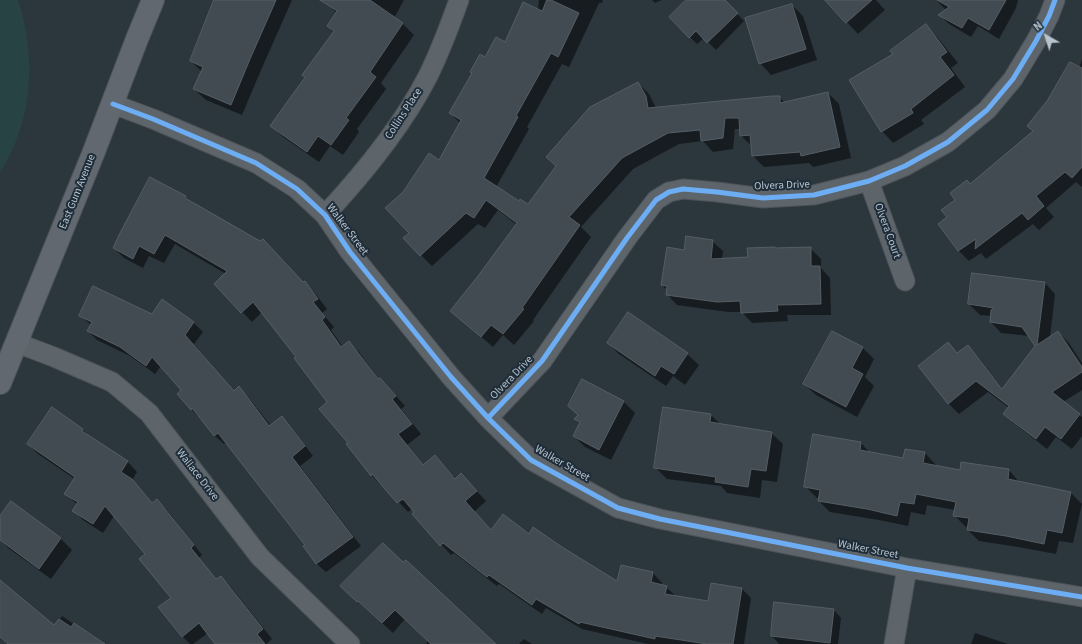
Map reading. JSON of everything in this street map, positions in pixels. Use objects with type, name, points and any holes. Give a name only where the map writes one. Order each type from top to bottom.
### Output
[{"type":"street","name":"East Gum Avenue","points":[[0,383],[113,104],[153,0]]},
{"type":"street","name":"Collins Place","points":[[325,215],[351,187],[396,130],[428,76],[459,0]]},
{"type":"street","name":"Olvera Drive","points":[[488,418],[542,362],[627,238],[656,200],[669,192],[683,189],[763,198],[814,195],[869,181],[905,166],[948,142],[987,110],[1013,79],[1036,42],[1055,0]]},
{"type":"street","name":"Walker Street","points":[[113,104],[153,119],[256,163],[297,189],[325,215],[350,252],[451,377],[488,418],[531,460],[618,508],[660,519],[907,568],[1082,597]]},
{"type":"street","name":"Olvera Court","points":[[869,181],[905,281]]},
{"type":"street","name":"Wallace Drive","points":[[17,343],[112,382],[149,413],[260,556],[350,644]]},
{"type":"street","points":[[894,644],[907,568]]},
{"type":"green space","points":[[0,0],[18,0],[28,43],[29,66],[25,110],[19,132],[11,153],[0,172]]},
{"type":"building","points":[[214,0],[276,0],[231,105],[193,89],[203,67],[190,61]]},
{"type":"building","points":[[320,0],[370,0],[403,23],[370,72],[376,77],[346,118],[349,120],[331,145],[318,136],[307,152],[270,126],[305,77],[302,75],[334,31],[327,26],[337,11]]},
{"type":"building","points":[[547,0],[551,0],[579,13],[558,57],[551,53],[484,178],[519,201],[520,199],[528,204],[556,166],[546,157],[590,107],[638,82],[646,96],[648,108],[772,96],[780,96],[780,103],[828,92],[840,147],[801,156],[800,152],[752,156],[750,135],[740,136],[739,118],[725,118],[723,138],[701,141],[700,130],[668,133],[622,158],[569,217],[580,225],[522,308],[524,309],[503,334],[491,325],[481,337],[450,311],[517,223],[486,200],[474,218],[466,213],[420,256],[403,238],[409,233],[385,208],[403,192],[429,153],[439,160],[461,120],[449,113],[472,73],[470,72],[480,54],[485,57],[496,37],[505,42],[523,2],[542,11]]},
{"type":"building","points":[[686,0],[725,0],[738,13],[707,43],[696,31],[689,38],[669,17]]},
{"type":"building","points":[[825,0],[872,0],[846,23]]},
{"type":"building","points":[[937,0],[1006,0],[989,30],[968,18],[962,28],[938,15],[949,7]]},
{"type":"building","points":[[792,4],[806,49],[759,64],[745,18]]},
{"type":"building","points":[[926,24],[947,52],[940,57],[954,75],[911,109],[913,113],[881,132],[849,80],[893,54],[890,51]]},
{"type":"building","points":[[1070,62],[1082,68],[1082,167],[1072,178],[1065,172],[1036,196],[1044,206],[1028,220],[1022,213],[975,249],[976,239],[958,251],[938,224],[947,217],[941,210],[955,200],[950,193],[967,180],[970,184],[1033,131],[1027,126],[1047,101]]},
{"type":"building","points":[[150,177],[186,196],[185,198],[260,241],[263,239],[303,282],[305,281],[318,299],[313,302],[325,317],[322,320],[341,347],[349,341],[378,379],[380,378],[396,396],[392,399],[412,424],[398,434],[423,465],[435,455],[455,479],[461,473],[477,491],[465,501],[491,530],[503,514],[529,534],[533,527],[617,581],[621,565],[653,572],[651,582],[667,586],[665,594],[708,601],[711,583],[742,588],[733,644],[707,644],[655,636],[655,639],[580,622],[579,624],[536,599],[532,605],[489,575],[487,577],[443,543],[440,546],[412,514],[414,512],[403,499],[397,503],[372,474],[371,476],[346,444],[348,443],[319,409],[327,402],[294,358],[296,357],[253,302],[241,313],[214,284],[227,271],[165,235],[154,254],[139,246],[133,259],[113,248]]},
{"type":"building","points":[[686,236],[713,240],[711,259],[748,257],[747,248],[811,247],[811,266],[820,266],[821,304],[777,305],[778,311],[741,313],[740,301],[717,302],[666,295],[667,286],[661,285],[667,247],[684,250]]},
{"type":"building","points":[[972,273],[1045,282],[1037,345],[1058,331],[1082,367],[1082,372],[1052,392],[1080,414],[1061,439],[1045,427],[1036,439],[1003,414],[1009,406],[976,381],[948,404],[918,366],[948,342],[957,353],[968,345],[1002,389],[1035,346],[1022,327],[990,322],[991,310],[994,308],[968,304]]},
{"type":"building","points":[[93,286],[152,314],[162,299],[194,322],[185,335],[234,391],[239,386],[269,426],[282,416],[305,446],[292,457],[353,537],[316,564],[303,546],[305,545],[218,433],[214,436],[192,408],[191,410],[177,394],[181,390],[152,357],[146,366],[120,347],[87,331],[92,322],[79,316]]},
{"type":"building","points":[[628,312],[688,353],[674,374],[661,366],[655,376],[607,343]]},
{"type":"building","points":[[832,331],[863,347],[852,368],[863,374],[846,407],[803,384]]},
{"type":"building","points":[[582,379],[624,401],[599,450],[573,436],[580,422],[574,419],[578,415],[568,406]]},
{"type":"building","points":[[52,407],[83,429],[82,431],[128,461],[121,472],[132,479],[152,503],[157,499],[194,545],[191,548],[216,579],[221,576],[263,629],[257,634],[265,644],[215,644],[199,623],[182,637],[158,607],[171,598],[139,559],[145,554],[105,506],[93,524],[72,511],[78,502],[64,494],[75,477],[27,444]]},
{"type":"building","points":[[663,407],[711,414],[710,422],[772,432],[766,471],[751,469],[748,487],[715,482],[716,477],[654,468]]},
{"type":"building","points":[[813,434],[861,442],[860,450],[903,458],[905,449],[925,452],[923,463],[960,470],[961,462],[1009,469],[1008,479],[1071,492],[1062,533],[1047,530],[1044,544],[967,530],[969,518],[953,516],[956,502],[916,494],[914,504],[900,502],[897,516],[867,509],[818,501],[820,490],[804,487]]},
{"type":"building","points":[[11,501],[61,538],[39,569],[0,540],[0,516]]},
{"type":"building","points":[[383,543],[403,562],[406,560],[496,644],[431,644],[395,610],[382,623],[358,601],[357,602],[340,586]]},
{"type":"building","points":[[0,580],[54,625],[59,619],[71,627],[74,623],[105,644],[8,644],[0,637]]},
{"type":"building","points":[[774,602],[834,609],[830,643],[771,636]]},
{"type":"cycle path","points":[[488,418],[542,361],[627,238],[656,200],[669,192],[683,189],[763,198],[814,195],[869,181],[905,166],[948,142],[987,110],[1013,79],[1036,41],[1049,16],[1055,0]]},
{"type":"cycle path","points":[[113,104],[153,119],[256,163],[297,189],[325,215],[350,252],[451,377],[488,418],[531,460],[618,508],[660,519],[907,568],[1082,597]]}]
